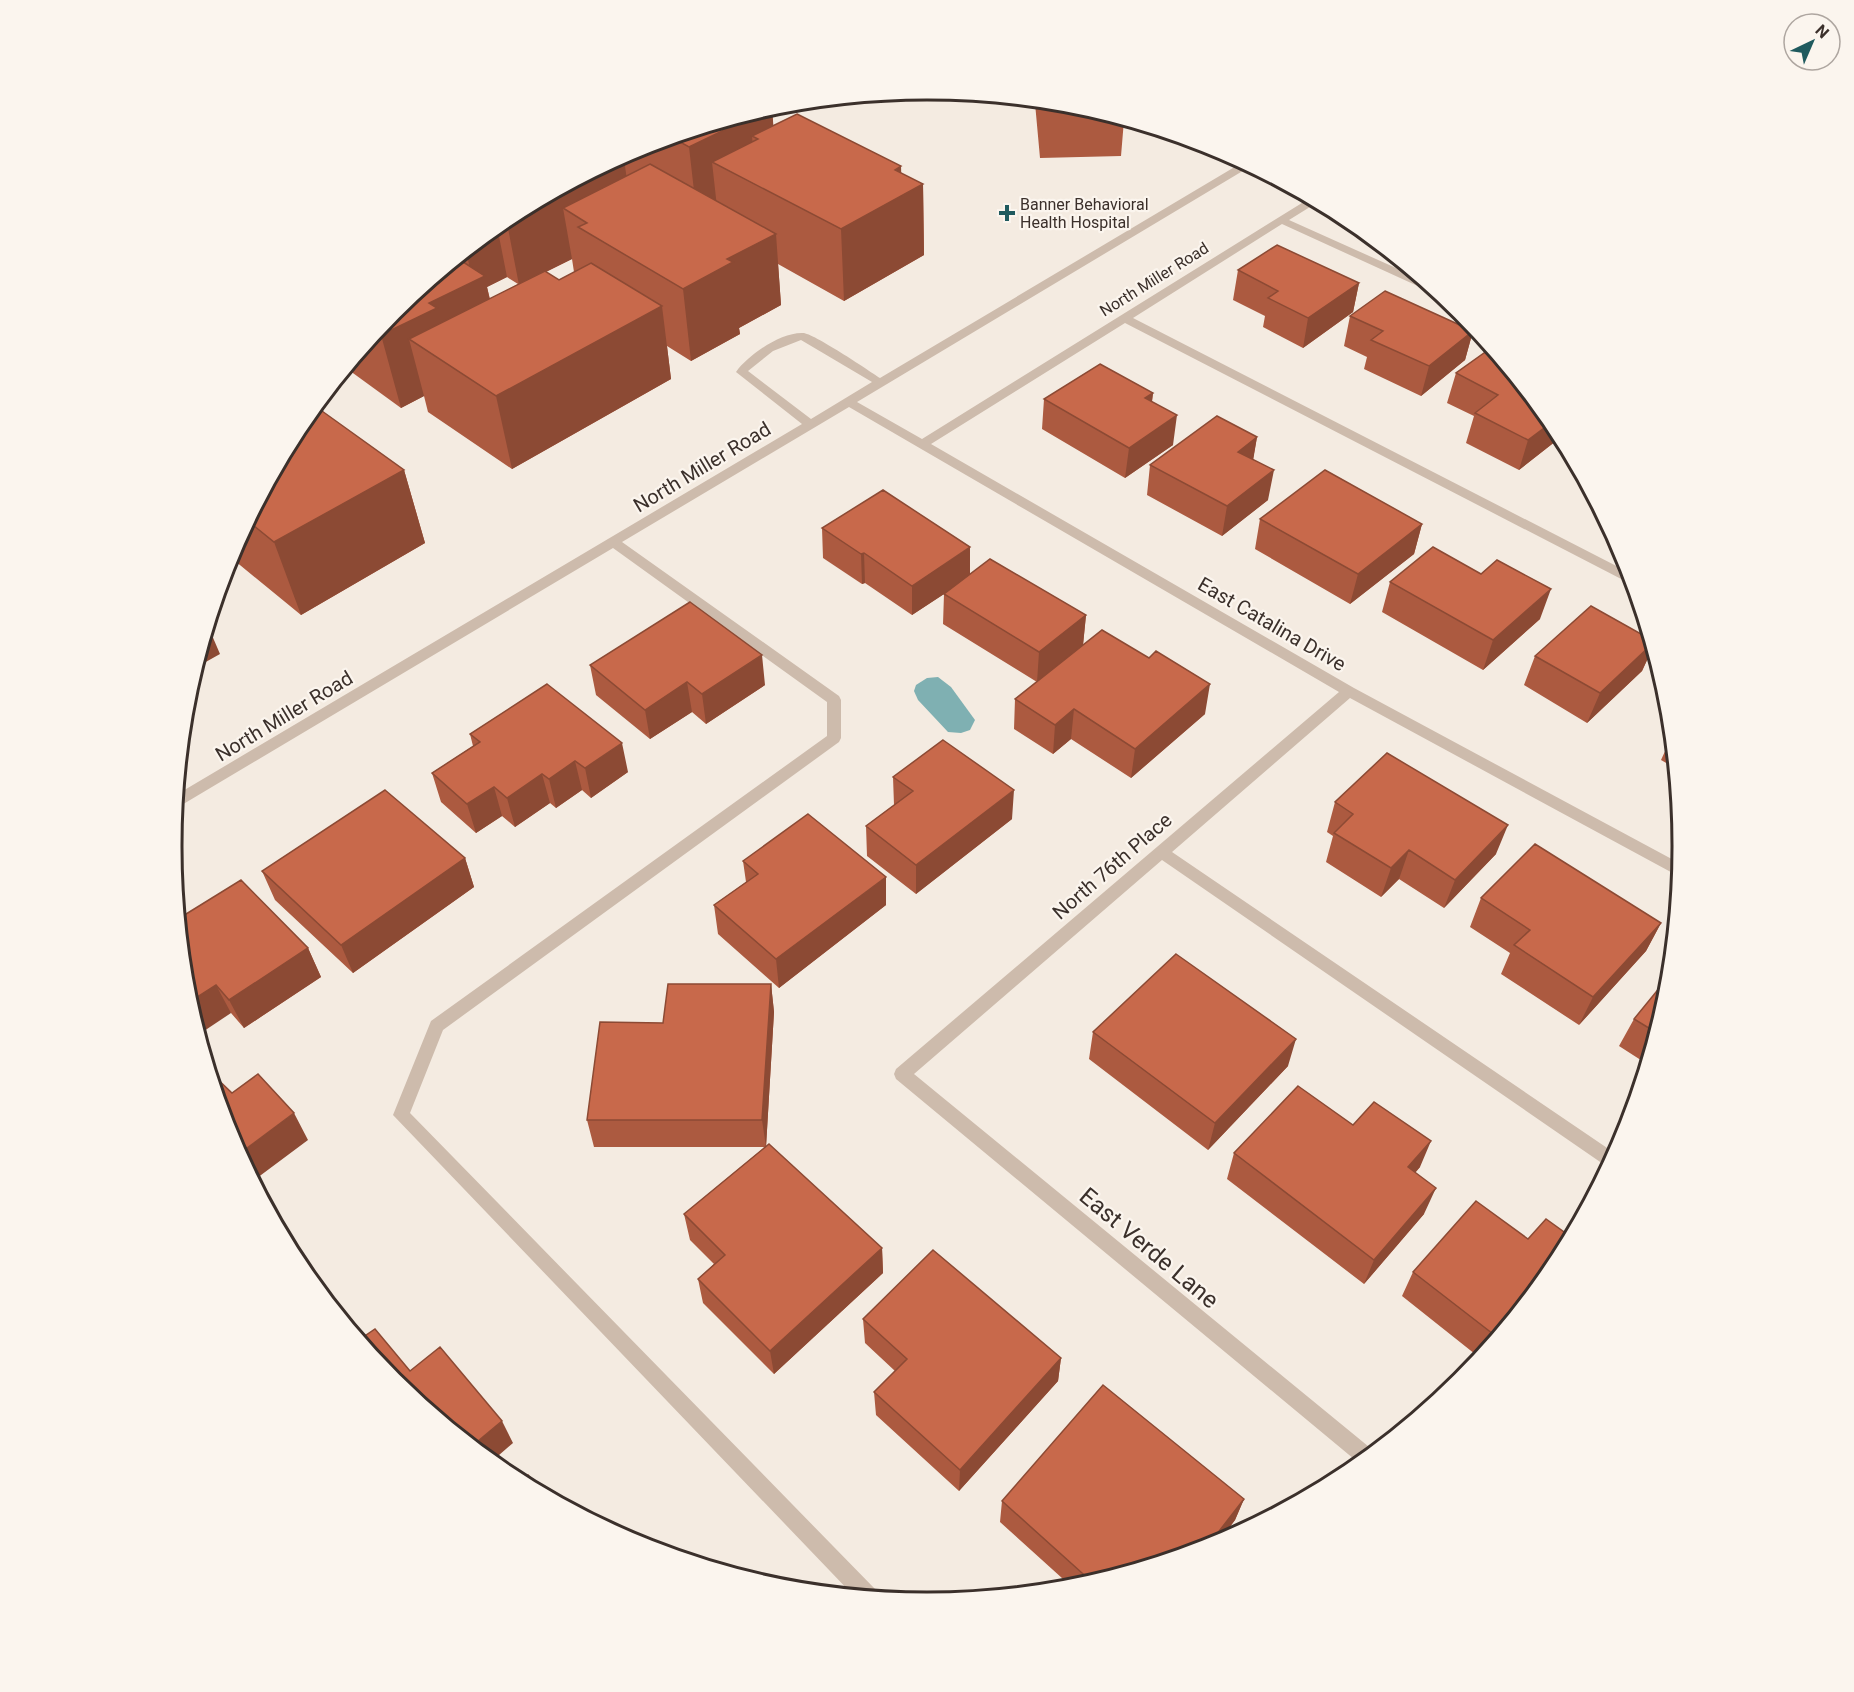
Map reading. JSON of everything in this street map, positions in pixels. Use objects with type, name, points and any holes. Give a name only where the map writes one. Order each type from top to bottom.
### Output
[{"type":"street","name":"North Miller Road","points":[[183,798],[1239,169]]},
{"type":"street","name":"North Miller Road","points":[[921,445],[1307,204]]},
{"type":"street","points":[[1281,220],[1410,279]]},
{"type":"street","points":[[1125,318],[1621,573]]},
{"type":"street","points":[[811,425],[742,372],[748,363],[789,338],[803,336],[881,383]]},
{"type":"street","name":"East Catalina Drive","points":[[849,402],[1350,691],[1672,866]]},
{"type":"street","points":[[613,542],[834,700],[834,738],[437,1026],[401,1114],[860,1588]]},
{"type":"street","name":"North 76th Place","points":[[902,1074],[1350,691]]},
{"type":"street","points":[[1161,852],[1605,1156]]},
{"type":"street","name":"East Verde Lane","points":[[902,1074],[1360,1452]]},
{"type":"water","points":[[938,677],[951,687],[975,720],[970,730],[961,733],[948,732],[918,700],[914,691],[916,685],[927,678]]},
{"type":"building","points":[[797,114],[901,166],[895,170],[923,184],[841,229],[712,162],[758,139],[752,136]]},
{"type":"building","points":[[730,127],[689,147],[681,142]]},
{"type":"building","points":[[650,164],[776,234],[727,259],[733,262],[683,289],[578,227],[587,223],[563,208]]},
{"type":"building","points":[[1277,245],[1359,283],[1308,318],[1268,298],[1278,291],[1238,270]]},
{"type":"building","points":[[464,262],[485,276],[429,303],[437,308],[388,332],[435,286]]},
{"type":"building","points":[[591,263],[662,306],[496,396],[409,339],[545,271],[559,280]]},
{"type":"building","points":[[1385,291],[1460,325],[1469,334],[1429,366],[1371,340],[1383,331],[1350,316]]},
{"type":"building","points":[[1485,352],[1544,428],[1528,440],[1475,413],[1498,395],[1456,373]]},
{"type":"building","points":[[1100,364],[1153,393],[1145,398],[1177,415],[1129,448],[1044,399]]},
{"type":"building","points":[[322,411],[404,470],[274,542],[254,526],[281,473]]},
{"type":"building","points":[[1217,416],[1257,437],[1238,452],[1274,470],[1227,506],[1150,465]]},
{"type":"building","points":[[1325,470],[1422,524],[1358,574],[1260,519]]},
{"type":"building","points":[[883,490],[970,547],[912,586],[822,528]]},
{"type":"building","points":[[1433,547],[1481,574],[1497,560],[1551,589],[1493,640],[1390,582]]},
{"type":"building","points":[[990,559],[1086,615],[1039,652],[944,594]]},
{"type":"building","points":[[690,602],[762,655],[702,694],[687,682],[645,710],[590,665]]},
{"type":"building","points":[[1591,606],[1641,634],[1646,650],[1600,693],[1535,656]]},
{"type":"building","points":[[1102,630],[1149,658],[1156,651],[1210,684],[1135,749],[1074,709],[1055,725],[1015,699]]},
{"type":"building","points":[[547,684],[622,743],[585,768],[575,761],[549,779],[542,774],[507,798],[494,787],[467,804],[432,773],[480,742],[470,734]]},
{"type":"building","points":[[943,740],[1014,790],[916,865],[866,826],[913,791],[893,777]]},
{"type":"building","points":[[1387,753],[1508,825],[1455,880],[1409,850],[1391,868],[1334,833],[1353,814],[1335,802]]},
{"type":"building","points":[[385,790],[465,858],[341,945],[262,871]]},
{"type":"building","points":[[808,814],[886,877],[776,959],[714,905],[758,874],[743,861]]},
{"type":"building","points":[[1535,844],[1661,923],[1593,997],[1514,945],[1530,930],[1481,898]]},
{"type":"building","points":[[241,880],[308,948],[229,1000],[216,985],[197,997],[185,915]]},
{"type":"building","points":[[1176,954],[1296,1039],[1215,1123],[1093,1032]]},
{"type":"building","points":[[668,984],[771,984],[762,1120],[587,1120],[600,1022],[663,1023]]},
{"type":"building","points":[[1658,989],[1649,1028],[1634,1019]]},
{"type":"building","points":[[258,1074],[294,1113],[246,1149],[220,1081],[232,1093]]},
{"type":"building","points":[[1298,1086],[1353,1125],[1374,1102],[1431,1141],[1408,1167],[1436,1188],[1374,1260],[1234,1153]]},
{"type":"building","points":[[769,1144],[882,1248],[770,1351],[698,1279],[725,1255],[684,1214]]},
{"type":"building","points":[[1476,1201],[1528,1239],[1546,1219],[1565,1232],[1518,1300],[1491,1333],[1413,1272]]},
{"type":"building","points":[[933,1250],[1061,1358],[960,1470],[874,1392],[907,1359],[863,1319]]},
{"type":"building","points":[[375,1329],[410,1371],[440,1347],[502,1421],[478,1441],[435,1406],[365,1336]]},
{"type":"building","points":[[1103,1385],[1244,1499],[1218,1532],[1167,1552],[1084,1574],[1002,1501]]},
{"type":"place","name":"Banner Behavioral Health Hospital","points":[[1007,213]]}]
